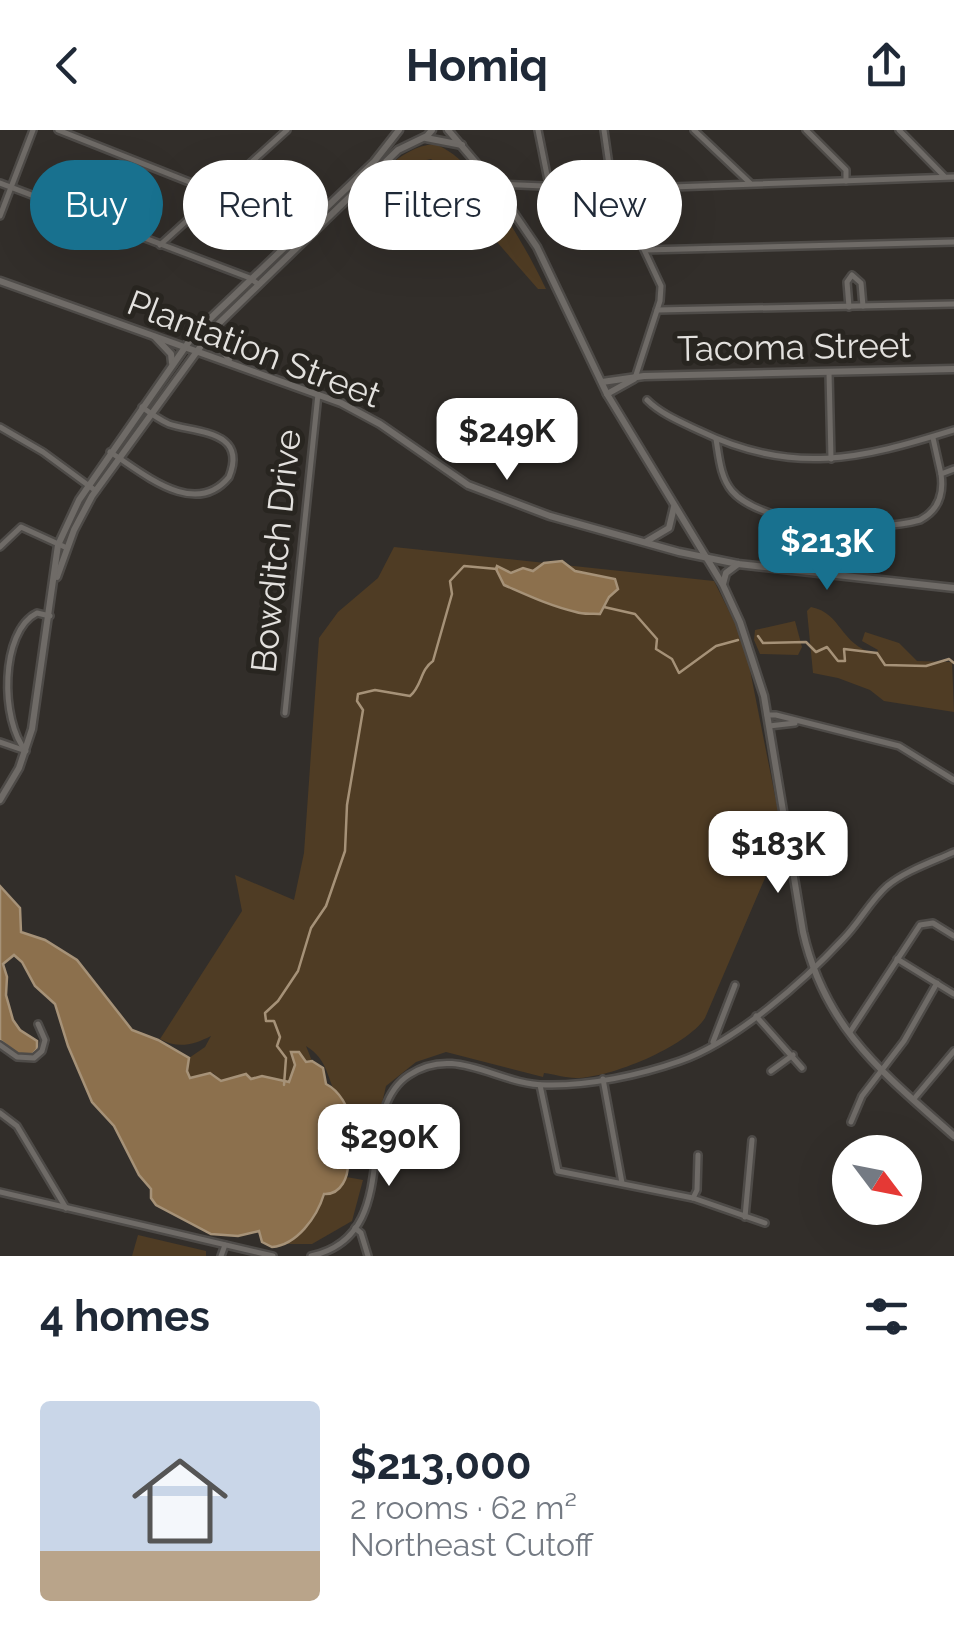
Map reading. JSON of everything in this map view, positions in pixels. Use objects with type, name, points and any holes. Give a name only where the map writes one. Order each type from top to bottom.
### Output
[{"type":"main road","points":[[328,212],[401,130],[410,138],[462,145]]},
{"type":"main road","points":[[328,208],[398,150],[432,130]]},
{"type":"main road","points":[[448,130],[474,160]]},
{"type":"main road","points":[[517,218],[542,256],[607,394],[723,586],[748,640],[769,726],[797,902],[813,969],[824,994],[848,1035],[881,1072],[954,1136]]},
{"type":"main road","points":[[0,800],[26,751],[53,593],[72,512],[184,346],[279,250]]},
{"type":"main road","points":[[63,547],[96,491],[216,326],[293,250]]},
{"type":"main road","name":"Plantation Street","points":[[0,282],[318,394],[368,417],[445,471],[483,492],[531,511],[738,564],[954,588]]},
{"type":"main road","points":[[216,326],[218,347],[233,363]]},
{"type":"main road","points":[[150,333],[171,354],[172,362]]},
{"type":"main road","name":"Tacoma Street","points":[[602,382],[622,377],[954,369]]},
{"type":"main road","name":"Tacoma Street","points":[[607,394],[635,378]]},
{"type":"main road","points":[[647,542],[669,528],[674,506]]},
{"type":"main road","points":[[723,586],[726,573],[738,564]]},
{"type":"street","points":[[0,216],[33,130]]},
{"type":"street","points":[[58,130],[183,180]]},
{"type":"street","points":[[254,160],[287,130]]},
{"type":"street","points":[[538,130],[544,160]]},
{"type":"street","points":[[604,130],[607,160]]},
{"type":"street","points":[[694,130],[750,183]]},
{"type":"street","points":[[806,130],[844,167],[846,182]]},
{"type":"street","points":[[898,130],[944,176]]},
{"type":"street","points":[[682,186],[954,176]]},
{"type":"street","points":[[0,183],[30,194]]},
{"type":"street","points":[[163,243],[183,227]]},
{"type":"street","points":[[682,249],[954,242]]},
{"type":"street","points":[[163,246],[258,284]]},
{"type":"street","points":[[635,378],[661,286],[646,250]]},
{"type":"street","points":[[849,306],[847,282],[852,275],[861,283],[862,306]]},
{"type":"street","points":[[657,310],[954,304]]},
{"type":"street","points":[[829,371],[831,459]]},
{"type":"street","name":"Bowditch Drive","points":[[285,713],[318,394]]},
{"type":"street","points":[[647,400],[668,416],[716,439],[756,452],[831,459],[890,451],[954,430]]},
{"type":"street","points":[[110,452],[151,478],[191,496],[212,492],[229,477],[231,456],[221,439],[210,431],[168,424],[142,408]]},
{"type":"street","points":[[0,426],[96,491]]},
{"type":"street","points":[[716,439],[723,476],[738,498],[764,512],[815,523],[907,524],[924,518],[939,501],[941,474],[932,437]]},
{"type":"street","points":[[941,474],[954,469]]},
{"type":"street","points":[[0,547],[20,527],[63,547]]},
{"type":"street","points":[[26,751],[14,738],[7,716],[4,659],[10,638],[22,621],[37,613],[50,616]]},
{"type":"street","points":[[767,716],[899,746],[954,780]]},
{"type":"street","points":[[769,726],[808,724]]},
{"type":"street","points":[[0,742],[26,751]]},
{"type":"street","points":[[311,1256],[336,1246],[355,1228],[367,1205],[387,1102],[404,1078],[423,1066],[447,1061],[540,1085],[602,1079],[672,1063],[712,1045],[756,1016],[813,969],[886,887],[954,852]]},
{"type":"street","points":[[848,1035],[920,925],[933,924],[954,936]]},
{"type":"street","points":[[898,959],[954,994]]},
{"type":"street","points":[[851,1122],[862,1096],[916,1020],[936,983]]},
{"type":"street","points":[[712,1045],[735,985]]},
{"type":"street","points":[[756,1016],[802,1068]]},
{"type":"street","points":[[0,1046],[18,1057],[34,1058],[42,1051],[45,1040],[38,1024]]},
{"type":"street","points":[[913,1100],[954,1050]]},
{"type":"street","points":[[771,1072],[793,1055]]},
{"type":"street","points":[[602,1079],[622,1183]]},
{"type":"street","points":[[540,1085],[558,1171],[693,1198],[765,1223]]},
{"type":"street","points":[[0,1112],[17,1126],[67,1210]]},
{"type":"street","points":[[746,1217],[752,1140]]},
{"type":"street","points":[[693,1198],[697,1190],[698,1155]]},
{"type":"street","points":[[0,1192],[273,1256]]},
{"type":"street","points":[[355,1228],[361,1233],[368,1256]]},
{"type":"street","points":[[221,1256],[225,1245]]},
{"type":"shaded area","points":[[434,144],[460,160],[397,160]]},
{"type":"shaded area","points":[[517,235],[546,289],[538,289],[504,250],[517,250]]},
{"type":"shaded area","points":[[394,547],[714,581],[739,631],[748,660],[783,836],[705,1018],[682,1040],[627,1067],[576,1078],[544,1073],[543,1077],[446,1052],[416,1062],[386,1086],[377,1125],[361,1125],[339,1101],[323,1064],[306,1046],[312,1061],[291,1056],[296,1065],[289,1082],[241,1075],[221,1081],[213,1073],[190,1078],[187,1071],[189,1058],[205,1047],[211,1036],[186,1045],[160,1039],[242,911],[235,875],[294,900],[304,853],[319,638],[338,612],[378,578]]},
{"type":"shaded area","points":[[562,561],[575,571],[615,579],[618,589],[600,614],[566,610],[521,593],[504,585],[496,569],[497,566],[511,573],[523,568],[533,571],[544,563]]},
{"type":"shaded area","points":[[811,607],[829,615],[854,643],[875,654],[878,650],[862,641],[865,632],[899,643],[917,661],[952,662],[954,712],[884,701],[870,690],[813,673],[807,611]]},
{"type":"shaded area","points":[[795,621],[802,647],[798,655],[760,654],[754,640],[755,630]]},
{"type":"shaded area","points":[[0,886],[20,908],[21,932],[45,940],[77,960],[132,1030],[189,1058],[190,1078],[210,1073],[221,1081],[246,1074],[251,1079],[262,1076],[289,1082],[295,1065],[291,1052],[299,1052],[306,1062],[323,1068],[326,1084],[339,1095],[348,1111],[343,1141],[347,1173],[335,1192],[324,1194],[298,1235],[272,1247],[262,1242],[259,1231],[238,1236],[211,1234],[156,1205],[151,1189],[139,1175],[114,1126],[92,1102],[55,1004],[35,986],[14,955],[3,964],[6,995],[13,1020],[37,1041],[37,1049],[31,1056],[18,1055],[0,1040]]},
{"type":"shaded area","points":[[341,1176],[363,1180],[352,1221],[312,1244],[285,1244]]},
{"type":"shaded area","points":[[138,1235],[206,1251],[206,1256],[132,1256]]},
{"type":"waterway","points":[[284,1085],[286,1058],[277,1046],[280,1037],[274,1021],[266,1021],[265,1013],[298,971],[311,928],[326,906],[345,851],[347,805],[363,710],[357,701],[358,694],[375,690],[410,696],[433,661],[452,594],[450,581],[464,566],[497,569]]},
{"type":"waterway","points":[[604,607],[635,614],[657,639],[656,649],[672,659],[679,673],[716,646],[738,640]]},
{"type":"waterway","points":[[758,636],[763,643],[806,642],[816,652],[827,647],[838,661],[845,661],[844,649],[877,653],[885,665],[926,666],[949,659],[954,663]]}]
